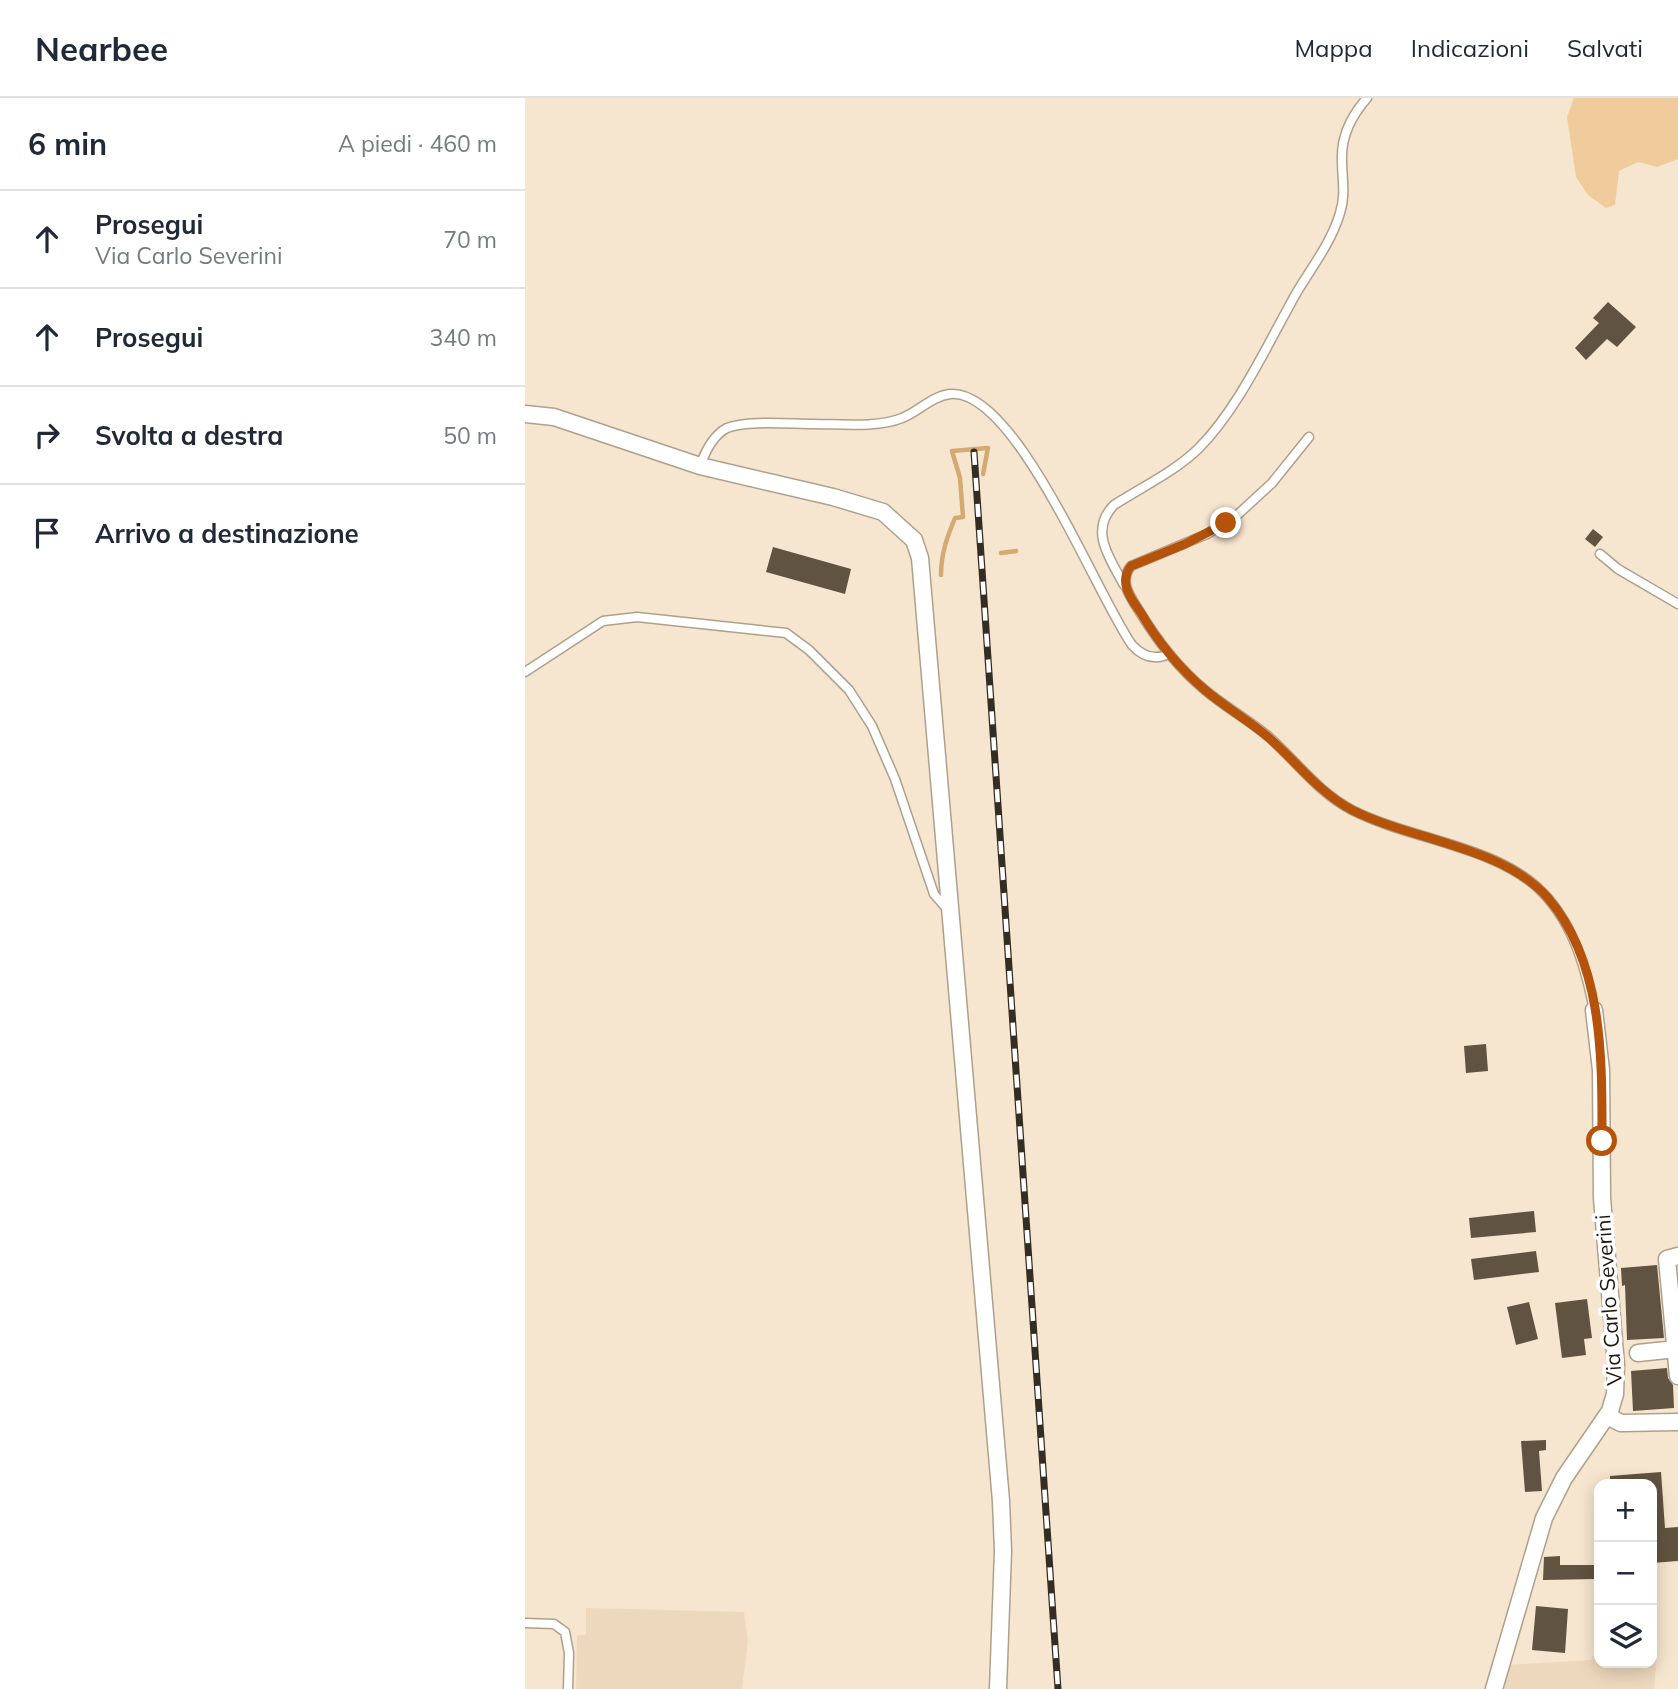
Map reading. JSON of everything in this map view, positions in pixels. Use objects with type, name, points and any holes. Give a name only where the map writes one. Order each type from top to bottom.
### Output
[{"type":"street","points":[[525,414],[554,417],[700,466],[833,497],[883,512],[914,540],[920,558],[1001,1501],[1003,1551],[998,1689]]},
{"type":"street","name":"Via Carlo Severini","points":[[1494,1689],[1526,1572],[1544,1518],[1564,1478],[1607,1416],[1615,1394],[1616,1366],[1603,1216],[1601,1070],[1594,1010]]},
{"type":"street","points":[[1678,1256],[1667,1259],[1678,1376]]},
{"type":"street","points":[[1638,1353],[1676,1339]]},
{"type":"street","points":[[1607,1416],[1621,1423],[1678,1422]]},
{"type":"lane","points":[[1367,98],[1351,120],[1344,142],[1344,195],[1335,228],[1238,396],[1196,451],[1170,471],[1114,505],[1104,519],[1101,530],[1103,545],[1149,628],[1169,654],[1203,689],[1267,736],[1310,779],[1340,803],[1384,824],[1497,862],[1537,887],[1553,905],[1574,940],[1584,965],[1594,1010]]},
{"type":"lane","points":[[700,466],[714,440],[727,428],[773,424],[870,424],[902,419],[948,394],[965,395],[981,404],[998,419],[1022,449],[1132,645],[1137,651],[1151,657],[1169,654]]},
{"type":"lane","points":[[1126,588],[1125,576],[1131,566],[1207,534],[1243,512],[1272,483],[1309,437]]},
{"type":"lane","points":[[1600,554],[1618,569],[1678,604]]},
{"type":"lane","points":[[525,672],[603,621],[637,617],[786,633],[809,650],[849,690],[872,726],[895,779],[934,894],[949,912]]},
{"type":"lane","points":[[525,1623],[554,1624],[565,1632],[569,1653],[568,1689]]},
{"type":"shaded area","points":[[1574,98],[1678,98],[1678,159],[1657,167],[1638,162],[1619,171],[1615,205],[1606,208],[1588,195],[1576,177],[1567,117]]},
{"type":"shaded area","points":[[586,1608],[744,1612],[748,1641],[742,1689],[576,1689],[577,1635],[586,1635]]},
{"type":"shaded area","points":[[1592,1656],[1594,1668],[1656,1668],[1654,1689],[1500,1689],[1506,1665],[1591,1660]]},
{"type":"building","points":[[1608,302],[1636,327],[1617,347],[1607,339],[1586,360],[1575,348],[1599,323],[1593,318]]},
{"type":"building","points":[[1593,529],[1603,537],[1595,547],[1585,539]]},
{"type":"building","points":[[773,547],[851,569],[845,594],[766,572]]},
{"type":"building","points":[[1486,1044],[1488,1071],[1466,1073],[1464,1046]]},
{"type":"building","points":[[1534,1211],[1536,1232],[1471,1238],[1469,1218]]},
{"type":"building","points":[[1536,1251],[1539,1272],[1474,1280],[1471,1259]]},
{"type":"building","points":[[1657,1265],[1664,1338],[1627,1340],[1625,1285],[1622,1286],[1621,1268]]},
{"type":"building","points":[[1587,1299],[1592,1338],[1584,1339],[1586,1355],[1562,1358],[1555,1303]]},
{"type":"building","points":[[1529,1302],[1538,1339],[1516,1345],[1507,1307]]},
{"type":"building","points":[[1667,1368],[1668,1378],[1673,1385],[1674,1408],[1633,1411],[1631,1371]]},
{"type":"building","points":[[1546,1440],[1546,1450],[1539,1451],[1542,1491],[1525,1492],[1521,1441]]},
{"type":"building","points":[[1661,1472],[1665,1528],[1678,1527],[1678,1561],[1657,1563],[1657,1479],[1610,1479],[1610,1476]]},
{"type":"building","points":[[1560,1556],[1560,1565],[1594,1565],[1594,1579],[1543,1580],[1544,1557]]},
{"type":"building","points":[[1536,1606],[1568,1609],[1565,1653],[1532,1650]]},
{"type":"waterway","points":[[941,575],[949,532],[955,518],[963,517],[960,478],[952,451],[988,448],[983,474]]},
{"type":"waterway","points":[[1001,553],[1016,551]]},
{"type":"railway","points":[[974,452],[1058,1689]]},
{"type":"route","points":[[1226,523],[1185,544],[1131,566],[1126,572],[1125,580],[1133,602],[1169,654],[1203,689],[1267,736],[1331,797],[1384,824],[1497,862],[1526,878],[1546,896],[1574,940],[1589,986],[1600,1051],[1602,1141]]}]
